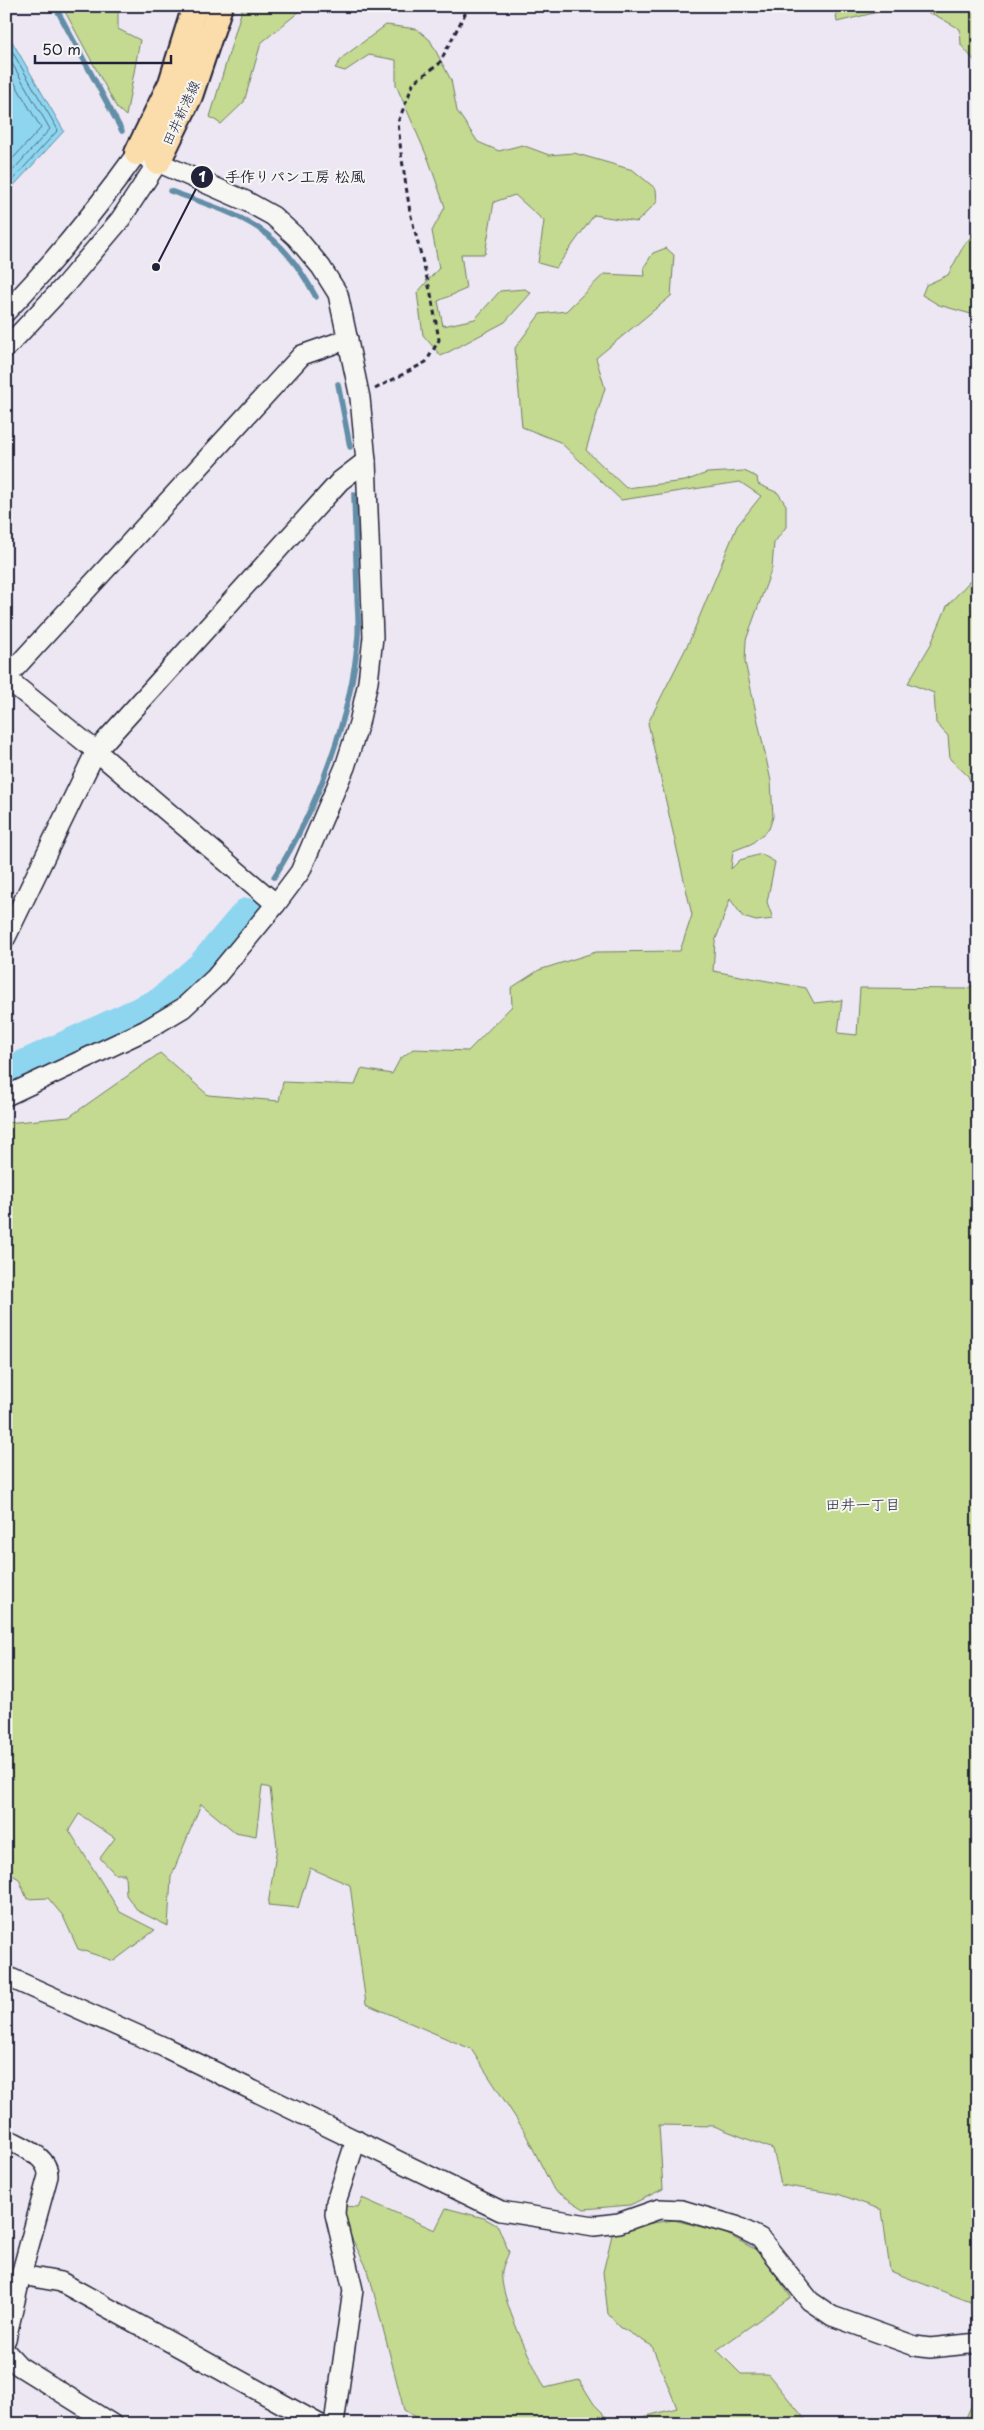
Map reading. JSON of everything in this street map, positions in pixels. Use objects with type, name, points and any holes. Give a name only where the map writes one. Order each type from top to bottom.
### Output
[{"type":"main road","name":"田井新港線","points":[[148,157],[195,6]]},
{"type":"main road","name":"田井新港線","points":[[148,157],[190,96],[220,6]]},
{"type":"street","points":[[6,312],[50,267],[110,192],[148,157]]},
{"type":"street","points":[[6,1096],[146,1030],[183,1008],[214,978],[276,904],[300,872],[323,821],[359,723],[368,682],[373,637],[366,461],[360,398],[338,294],[321,267],[296,237],[273,216],[246,201],[148,157]]},
{"type":"street","points":[[6,348],[120,220],[148,157]]},
{"type":"street","points":[[276,904],[96,751],[6,678],[302,355],[348,340]]},
{"type":"street","points":[[6,937],[96,751],[340,481],[366,461]]},
{"type":"street","points":[[6,1976],[164,2047],[501,2211],[594,2226],[608,2226],[658,2209],[670,2208],[736,2226],[760,2238],[810,2301],[832,2316],[915,2346],[930,2348],[978,2343]]},
{"type":"street","points":[[6,2138],[44,2160],[49,2167],[6,2339]]},
{"type":"street","points":[[334,2424],[353,2290],[335,2214],[336,2202],[356,2140]]},
{"type":"street","points":[[21,2275],[61,2282],[319,2424]]},
{"type":"street","points":[[6,2352],[18,2366],[112,2424]]},
{"type":"path","points":[[360,398],[426,362],[439,340],[431,294],[410,212],[398,122],[414,82],[439,64],[469,6]]},
{"type":"green space","points":[[62,6],[118,6],[118,29],[140,40],[126,116],[117,108]]},
{"type":"green space","points":[[243,6],[306,6],[261,43],[244,102],[221,124],[210,117]]},
{"type":"green space","points":[[835,6],[902,6],[837,22]]},
{"type":"green space","points":[[907,6],[978,6],[978,65],[961,45],[960,29],[935,15]]},
{"type":"green space","points":[[386,25],[417,29],[430,40],[451,80],[457,111],[478,142],[499,151],[522,145],[549,155],[574,153],[633,170],[656,189],[657,202],[637,222],[594,215],[556,268],[538,263],[544,221],[515,195],[494,202],[485,254],[461,254],[466,289],[438,301],[443,326],[475,319],[500,291],[525,289],[531,293],[505,322],[441,356],[423,335],[417,293],[439,268],[432,231],[445,207],[429,161],[396,85],[396,60],[369,55],[345,71],[335,68],[343,57]]},
{"type":"green space","points":[[978,228],[978,316],[939,305],[922,295],[926,285],[948,275],[964,245]]},
{"type":"green space","points":[[666,248],[674,255],[671,296],[596,358],[605,388],[586,450],[626,488],[685,481],[707,473],[744,471],[757,477],[758,484],[778,493],[786,505],[786,527],[774,543],[772,568],[746,640],[745,662],[771,781],[773,817],[769,829],[751,844],[733,851],[731,869],[740,860],[761,854],[775,862],[767,902],[773,919],[756,921],[743,917],[730,899],[715,942],[713,971],[806,988],[814,1003],[842,1000],[838,1033],[857,1035],[860,988],[966,989],[978,983],[978,2319],[973,2303],[890,2271],[882,2210],[838,2194],[781,2185],[773,2149],[714,2126],[659,2125],[663,2189],[630,2205],[584,2209],[554,2190],[523,2129],[471,2049],[366,2004],[350,1885],[310,1868],[298,1908],[268,1905],[277,1847],[270,1788],[262,1786],[256,1836],[235,1832],[201,1804],[171,1877],[168,1926],[138,1911],[126,1895],[125,1874],[115,1874],[100,1858],[115,1838],[79,1814],[69,1830],[120,1912],[155,1930],[114,1961],[78,1949],[63,1916],[48,1898],[27,1899],[19,1879],[6,1871],[6,1574],[9,1569],[6,1506],[6,1123],[69,1117],[160,1053],[208,1095],[279,1101],[283,1082],[355,1085],[361,1069],[392,1074],[400,1059],[413,1049],[468,1051],[512,1006],[511,988],[539,970],[596,952],[680,951],[692,915],[648,723],[689,642],[737,526],[761,496],[740,482],[621,500],[560,442],[522,427],[515,348],[540,314],[566,311],[604,274],[645,276],[644,267],[653,253]]},
{"type":"green space","points":[[978,572],[978,800],[968,776],[950,759],[948,736],[936,723],[934,693],[908,683],[931,644],[947,606]]},
{"type":"green space","points":[[362,2198],[435,2230],[446,2208],[484,2218],[498,2226],[509,2252],[502,2271],[505,2296],[517,2330],[545,2388],[579,2380],[594,2404],[614,2424],[426,2424],[404,2410],[368,2270],[346,2227],[344,2206],[358,2207]]},
{"type":"green space","points":[[674,2220],[725,2233],[760,2252],[791,2297],[717,2350],[741,2374],[768,2374],[809,2424],[617,2424],[677,2408],[652,2346],[620,2327],[608,2314],[603,2272],[612,2235],[645,2224]]},
{"type":"green space","points":[[975,2398],[978,2399],[978,2424],[963,2424]]},
{"type":"water","points":[[6,31],[64,131],[6,194]]},
{"type":"waterway","points":[[55,6],[122,131]]},
{"type":"waterway","points":[[170,191],[219,208],[256,227],[287,254],[302,273],[316,297]]},
{"type":"waterway","points":[[338,384],[350,447]]},
{"type":"waterway","points":[[274,877],[290,851],[318,792],[330,761],[348,698],[358,630],[354,495]]},
{"type":"waterway","points":[[6,1074],[161,1003],[202,967],[247,914]]},
{"type":"place","name":"手作りパン工房 松風","points":[[156,267]]},
{"type":"district","name":"田井一丁目","points":[[863,1505]]}]
